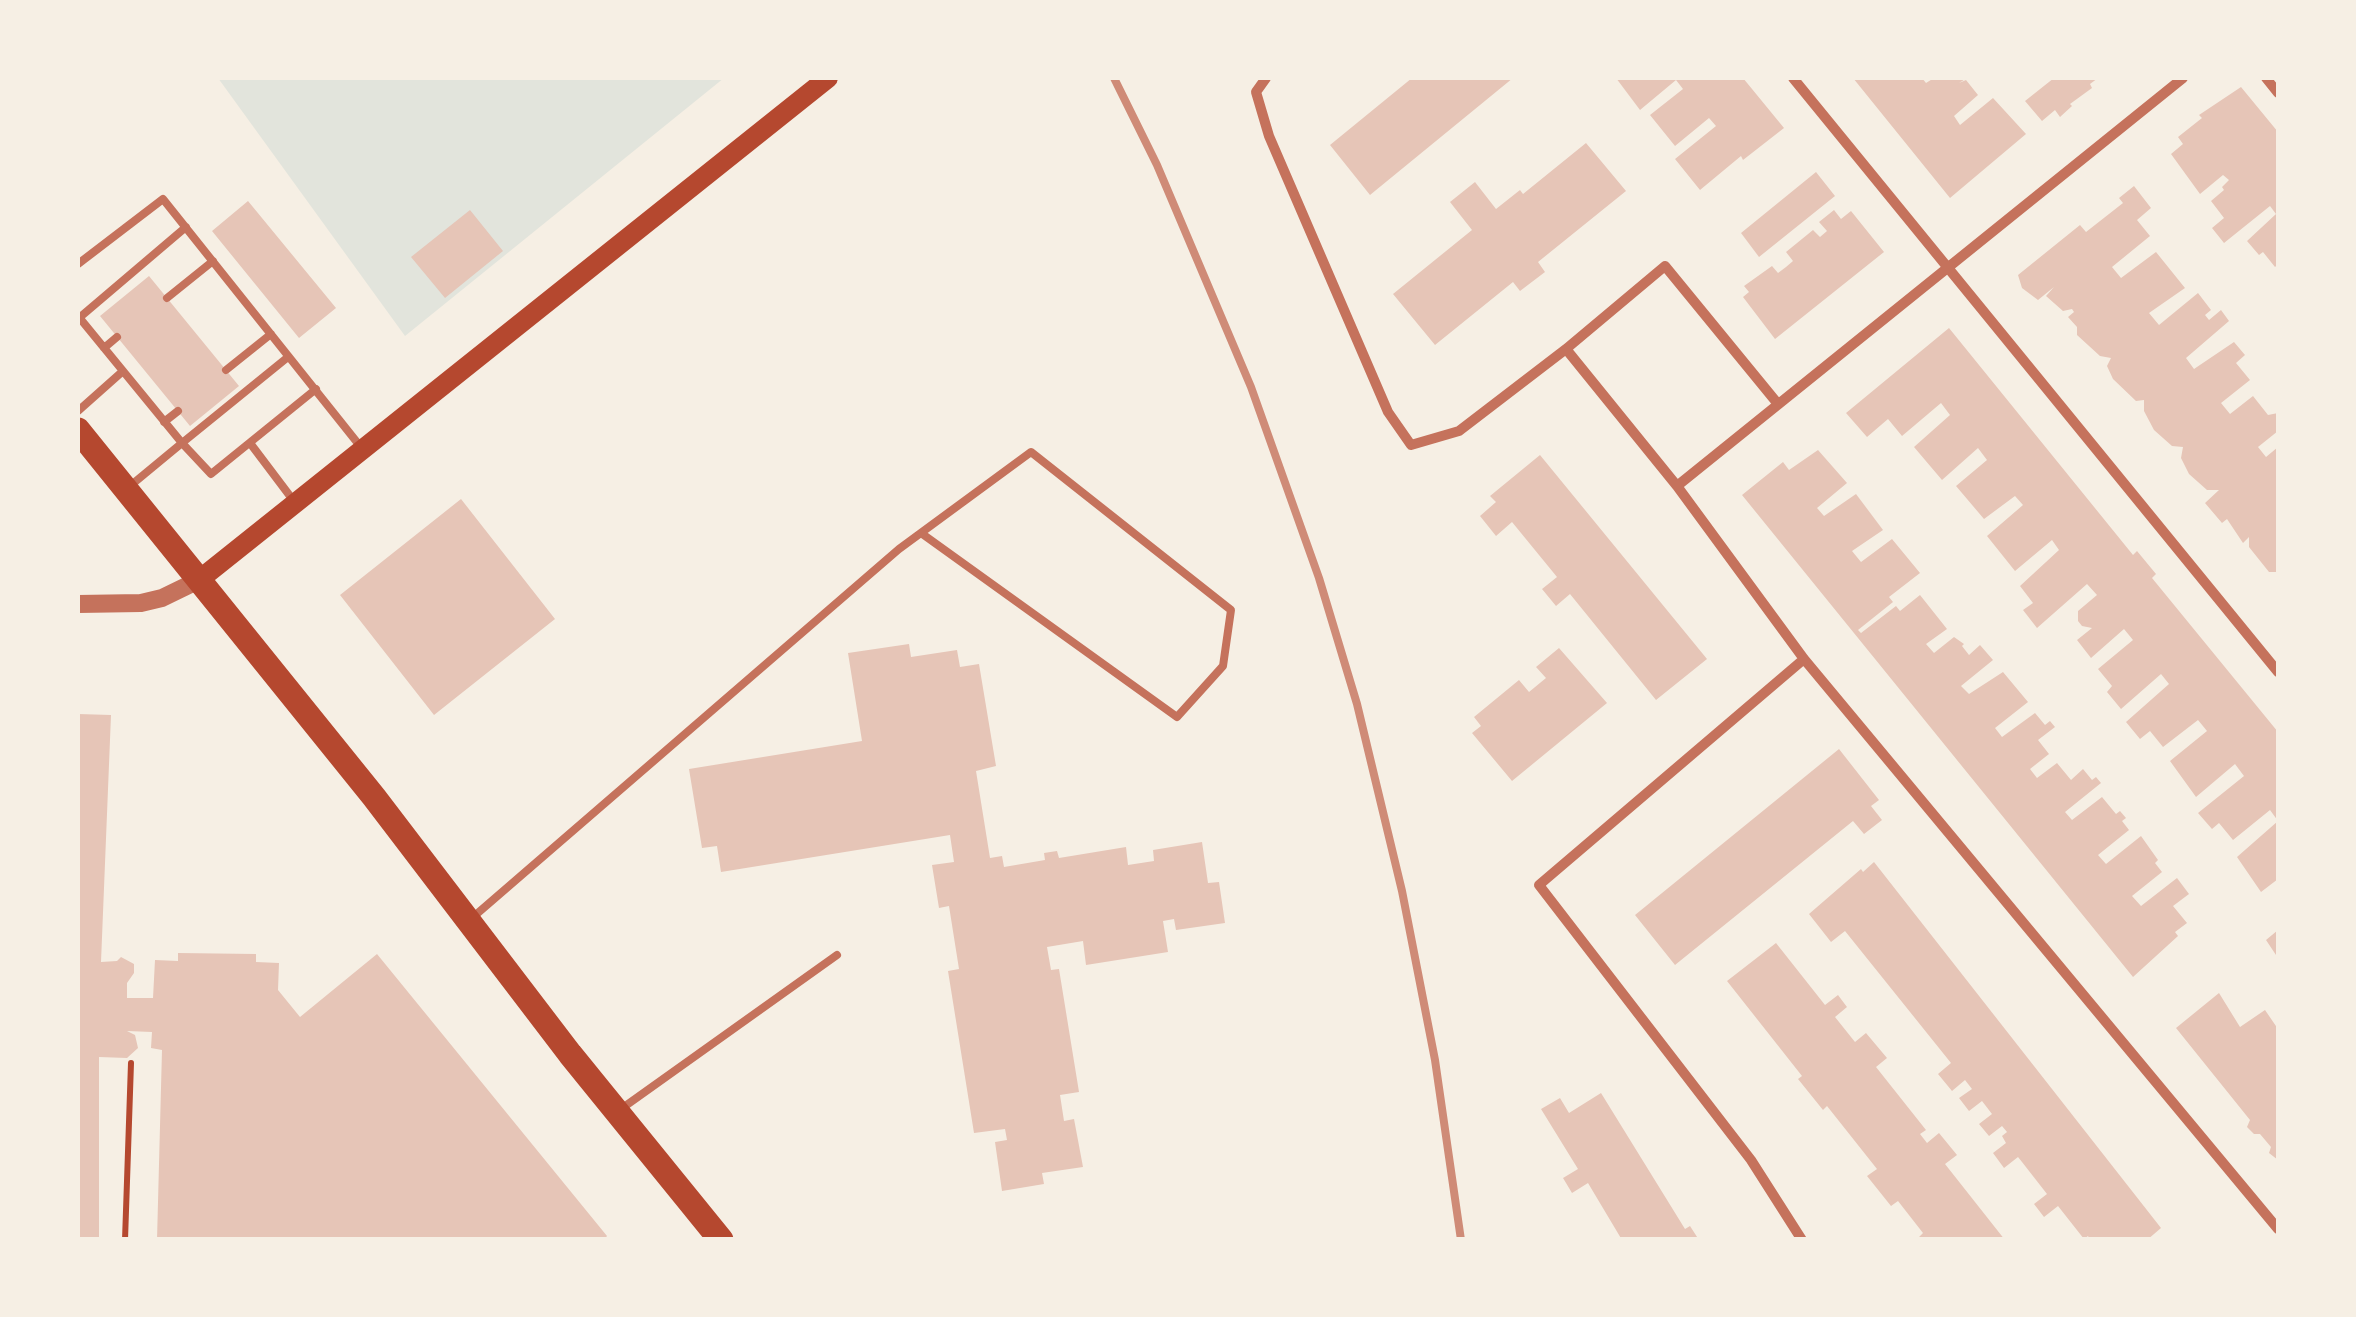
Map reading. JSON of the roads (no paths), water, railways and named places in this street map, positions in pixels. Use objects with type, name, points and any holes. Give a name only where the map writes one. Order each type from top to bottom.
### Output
[{"type":"main road","points":[[199,580],[828,78]]},
{"type":"main road","points":[[78,430],[374,797],[721,1240]]},
{"type":"street","points":[[1266,78],[1256,92],[1269,136],[1388,412],[1411,445],[1459,431],[1665,266],[1778,404]]},
{"type":"street","points":[[1793,78],[2278,672]]},
{"type":"street","points":[[1677,486],[2181,78]]},
{"type":"street","points":[[2266,78],[2278,93]]},
{"type":"street","points":[[1566,349],[1677,486],[1804,659],[2278,1228]]},
{"type":"street","points":[[78,604],[142,603],[199,580]]},
{"type":"street","points":[[1802,1240],[1751,1160],[1539,885],[1804,659]]},
{"type":"lane","points":[[78,264],[163,199],[363,449]]},
{"type":"lane","points":[[186,227],[78,317],[212,474],[316,389]]},
{"type":"lane","points":[[167,298],[213,260]]},
{"type":"lane","points":[[226,370],[271,334]]},
{"type":"lane","points":[[104,348],[117,337]]},
{"type":"lane","points":[[127,489],[288,357]]},
{"type":"lane","points":[[78,411],[123,371]]},
{"type":"lane","points":[[164,422],[178,411]]},
{"type":"lane","points":[[250,443],[296,504]]},
{"type":"lane","points":[[469,921],[920,533],[1031,452],[1232,610],[1223,666],[1177,718],[920,533]]},
{"type":"lane","points":[[617,1112],[837,955]]},
{"type":"railway","points":[[1114,78],[1157,165],[1251,387],[1319,578],[1357,704],[1402,891],[1435,1060],[1461,1240]]}]
